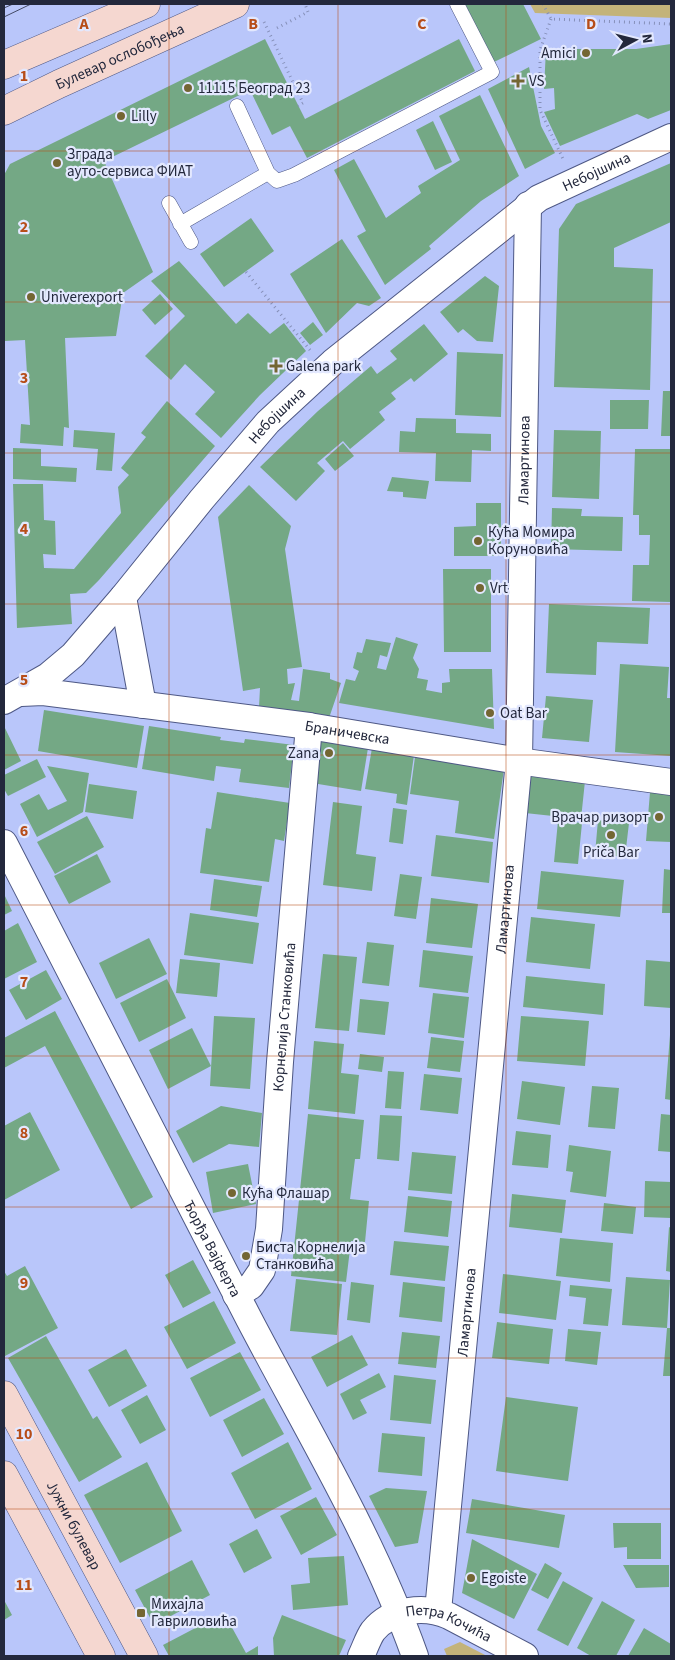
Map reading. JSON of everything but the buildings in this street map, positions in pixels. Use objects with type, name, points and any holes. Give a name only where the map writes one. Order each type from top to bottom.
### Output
[{"type":"main road","points":[[4,65],[146,4]]},
{"type":"main road","name":"Булевар ослобођења","points":[[4,111],[235,4]]},
{"type":"main road","name":"Јужни булевар","points":[[4,1395],[144,1656]]},
{"type":"main road","points":[[4,1475],[101,1656]]},
{"type":"street","name":"Небојшина","points":[[8,696],[48,676],[73,655],[268,422],[333,362],[528,205],[564,185],[671,137]]},
{"type":"street","name":"Ламартинова","points":[[438,1611],[519,761],[528,205]]},
{"type":"street","points":[[123,597],[143,705]]},
{"type":"street","name":"Браничевска","points":[[8,696],[43,692],[309,726],[519,761],[671,782]]},
{"type":"street","name":"Корнелија Станковића","points":[[236,1295],[251,1286],[262,1270],[269,1229],[281,1052],[309,726]]},
{"type":"street","name":"Ђорђа Вајферта","points":[[4,843],[236,1295],[379,1565],[400,1614],[413,1651]]},
{"type":"street","name":"Петра Кочића","points":[[400,1614],[421,1609],[438,1611],[525,1656]]},
{"type":"street","points":[[364,1649],[390,1637],[413,1651],[419,1624],[438,1611]]},
{"type":"street","points":[[364,1649],[373,1632],[400,1614]]},
{"type":"lane","points":[[237,106],[268,173],[277,181],[294,176],[492,72],[457,4]]},
{"type":"lane","points":[[180,224],[268,173]]},
{"type":"lane","points":[[169,203],[191,242]]},
{"type":"path","points":[[278,28],[308,12],[305,4]]},
{"type":"path","points":[[543,4],[551,19],[540,50],[540,110],[566,166]]},
{"type":"path","points":[[551,19],[671,24]]},
{"type":"path","points":[[264,22],[304,103],[298,106]]},
{"type":"path","points":[[246,272],[311,351]]},
{"type":"shaded area","points":[[530,4],[671,4],[671,18],[535,13]]},
{"type":"shaded area","points":[[460,1642],[487,1656],[447,1656],[444,1649]]},
{"type":"tram line","points":[[4,8],[13,4]]},
{"type":"tram line","points":[[4,17],[31,4]]},
{"type":"place","name":"Amici","points":[[586,53]]},
{"type":"place","name":"VS","points":[[518,81]]},
{"type":"place","name":"11115 Београд 23","points":[[188,88]]},
{"type":"place","name":"Lilly","points":[[121,116]]},
{"type":"place","name":"Зграда ауто-сервиса ФИАТ","points":[[57,163]]},
{"type":"place","name":"Univerexport","points":[[31,297]]},
{"type":"place","name":"Galena park","points":[[276,366]]},
{"type":"place","name":"Кућа Момира Коруновића","points":[[478,541]]},
{"type":"place","name":"Vrt","points":[[480,588]]},
{"type":"place","name":"Oat Bar","points":[[490,713]]},
{"type":"place","name":"Zana","points":[[329,753]]},
{"type":"place","name":"Врачар ризорт","points":[[659,817]]},
{"type":"place","name":"Priča Bar","points":[[611,835]]},
{"type":"place","name":"Кућа Флашар","points":[[232,1193]]},
{"type":"place","name":"Биста Корнелија Станковића","points":[[246,1256]]},
{"type":"place","name":"Egoiste","points":[[471,1578]]},
{"type":"place","name":"Михајла Гавриловића","points":[[141,1613]]}]
